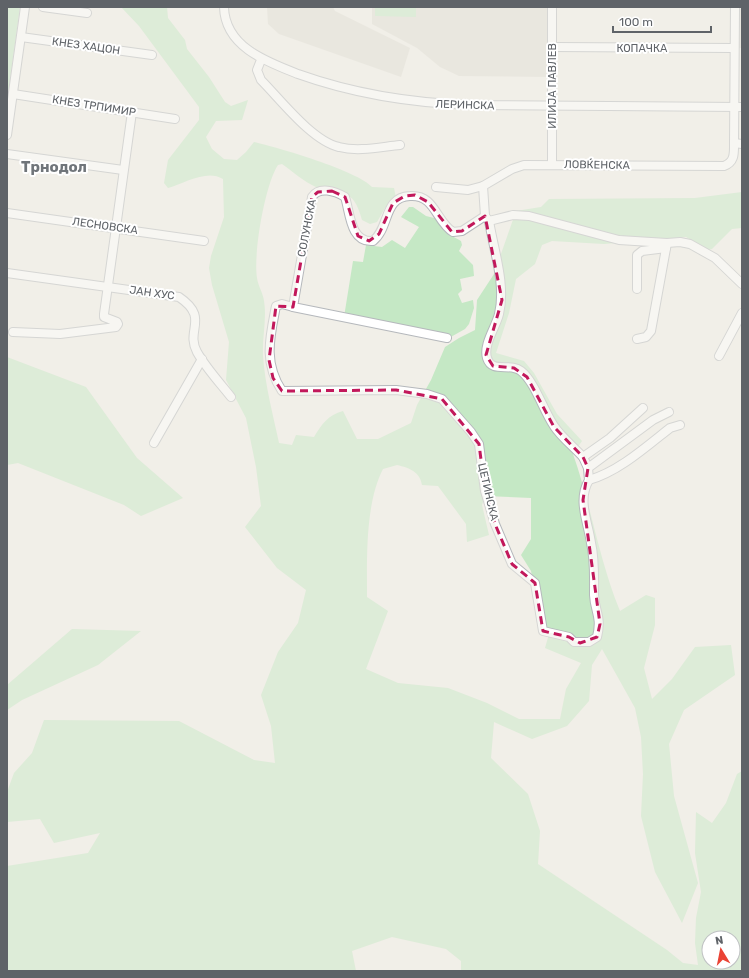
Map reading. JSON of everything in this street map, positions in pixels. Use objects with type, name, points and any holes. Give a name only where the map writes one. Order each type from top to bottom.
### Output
[{"type":"street","points":[[7,135],[25,7]]},
{"type":"street","points":[[43,7],[87,13]]},
{"type":"street","name":"ЛЕРИНСКА","points":[[224,7],[227,23],[235,37],[262,60],[335,86],[381,97],[440,104],[552,107],[738,107]]},
{"type":"street","name":"ИЛИЈА ПАВЛЕВ","points":[[552,7],[552,164]]},
{"type":"street","name":"ЛОВЌЕНСКА","points":[[478,188],[518,166],[552,164],[724,166],[732,162],[738,143],[738,107],[733,48],[735,7]]},
{"type":"street","name":"КНЕЗ ХАЦОН","points":[[21,37],[152,55]]},
{"type":"street","name":"КОПАЧКА","points":[[552,47],[733,48]]},
{"type":"street","points":[[262,60],[258,70],[261,80],[310,131],[329,144],[355,149],[400,145]]},
{"type":"street","name":"КНЕЗ ТРПИМИР","points":[[13,94],[175,119]]},
{"type":"street","points":[[13,332],[60,334],[116,326],[117,322],[104,317],[115,227],[132,112]]},
{"type":"street","points":[[7,154],[123,170]]},
{"type":"street","points":[[436,187],[478,188],[487,218],[529,216],[619,240],[666,246]]},
{"type":"street","name":"СОЛУНСКА","points":[[293,307],[309,207],[312,197],[318,192],[332,191],[344,197],[351,223],[358,236],[369,241],[373,241],[379,234],[393,203],[405,196],[415,195],[428,202],[435,208],[453,232],[462,231],[487,218]]},
{"type":"street","name":"ЛЕСНОВСКА","points":[[7,213],[115,227],[204,241]]},
{"type":"street","name":"ЦЕТИНСКА","points":[[293,307],[282,304],[276,306],[270,344],[269,360],[274,378],[282,390],[396,390],[427,394],[442,399],[471,432],[479,444],[485,490],[495,524],[512,564],[534,583],[543,631],[569,637],[574,642],[588,642],[597,637],[600,624],[594,596],[596,585],[592,543],[585,519],[583,500],[586,485],[589,480],[588,468],[583,457],[554,427],[527,377],[520,370],[493,366],[489,364],[486,356],[487,346],[497,320],[502,300],[487,218]]},
{"type":"street","points":[[637,289],[637,255],[642,251],[680,242],[706,251],[742,284]]},
{"type":"street","points":[[638,339],[646,337],[651,331],[666,246]]},
{"type":"street","name":"ЈАН ХУС","points":[[7,273],[179,297],[188,303],[195,315],[194,346],[230,397]]},
{"type":"street","points":[[293,307],[447,338]]},
{"type":"street","points":[[719,356],[742,313]]},
{"type":"street","points":[[154,443],[202,359]]},
{"type":"street","points":[[583,457],[610,438],[643,408]]},
{"type":"street","points":[[588,468],[654,420],[669,412]]},
{"type":"street","points":[[589,480],[598,478],[619,465],[670,428],[680,425]]},
{"type":"highlighted area","points":[[332,191],[345,197],[358,236],[369,241],[379,234],[393,203],[405,196],[415,195],[428,202],[452,232],[462,231],[485,216],[502,300],[486,355],[493,366],[514,368],[527,377],[554,427],[583,457],[588,468],[583,500],[600,624],[597,637],[580,643],[569,637],[543,631],[535,583],[512,564],[495,524],[485,491],[479,444],[442,399],[396,390],[282,391],[273,378],[269,360],[276,306],[293,307],[309,207],[312,197],[318,192]]},
{"type":"shaded area","points":[[267,7],[333,7],[335,11],[410,48],[401,77],[279,34],[268,24]]},
{"type":"shaded area","points":[[372,7],[548,7],[547,77],[459,76],[440,67],[417,48],[372,24]]},
{"type":"shaded area","points":[[735,7],[742,7],[742,48],[733,48]]},
{"type":"green space","points":[[7,7],[20,7],[7,102]]},
{"type":"green space","points":[[121,7],[167,7],[168,18],[185,40],[187,49],[209,77],[225,102],[231,106],[248,100],[242,120],[216,121],[206,137],[212,149],[224,159],[237,160],[254,142],[298,154],[335,167],[364,181],[372,187],[394,188],[396,198],[385,208],[377,222],[370,224],[362,220],[355,201],[345,194],[316,187],[282,164],[278,165],[273,174],[261,220],[256,267],[265,308],[263,349],[264,367],[279,443],[292,445],[296,435],[314,437],[329,418],[343,411],[357,439],[378,439],[411,423],[417,405],[431,380],[445,347],[475,330],[477,300],[494,274],[516,211],[541,207],[549,199],[695,198],[742,192],[742,228],[732,229],[712,249],[707,250],[686,237],[604,244],[552,241],[542,245],[535,264],[516,279],[509,313],[496,353],[524,361],[534,373],[557,414],[582,441],[573,454],[606,572],[620,611],[646,595],[655,598],[655,625],[644,668],[652,699],[672,679],[695,647],[731,645],[735,675],[684,710],[669,744],[674,796],[698,883],[682,923],[655,872],[641,816],[643,774],[641,737],[635,708],[602,649],[592,665],[589,701],[567,726],[532,739],[494,722],[491,758],[528,794],[540,831],[538,864],[667,950],[683,963],[698,965],[695,943],[696,918],[701,892],[695,853],[696,812],[712,823],[726,803],[737,774],[742,771],[742,971],[461,971],[461,961],[446,949],[392,937],[352,951],[356,971],[7,971],[7,866],[88,853],[100,833],[54,843],[40,819],[7,822],[7,792],[14,773],[32,753],[44,720],[179,721],[254,760],[275,763],[271,726],[261,695],[278,652],[298,623],[306,590],[277,568],[245,527],[261,506],[256,467],[246,418],[226,380],[229,342],[212,285],[209,268],[211,256],[224,217],[223,179],[217,176],[203,176],[168,188],[164,183],[168,160],[199,120],[199,107],[139,26]],"holes":[[[397,465],[417,474],[422,485],[438,486],[466,524],[467,542],[489,535],[482,505],[485,496],[531,498],[531,539],[521,555],[531,571],[541,623],[549,634],[545,648],[581,663],[566,689],[560,719],[519,719],[487,703],[448,688],[398,683],[366,669],[388,611],[367,597],[368,532],[373,498],[383,469]]]},
{"type":"green space","points":[[375,7],[416,7],[416,17],[375,16]]},
{"type":"green space","points":[[409,207],[413,207],[426,216],[438,219],[452,236],[461,241],[462,245],[459,251],[473,265],[474,276],[460,279],[462,290],[458,294],[462,303],[473,300],[474,308],[469,324],[465,329],[449,338],[344,317],[353,261],[363,262],[366,245],[382,247],[392,240],[405,248],[419,227],[401,217]]},
{"type":"green space","points":[[7,357],[86,387],[137,458],[183,498],[141,516],[124,505],[18,463],[7,465]]},
{"type":"green space","points":[[72,629],[141,631],[98,665],[22,700],[7,710],[7,685]]},
{"type":"district","name":"Трнодол","points":[[54,167]]}]
